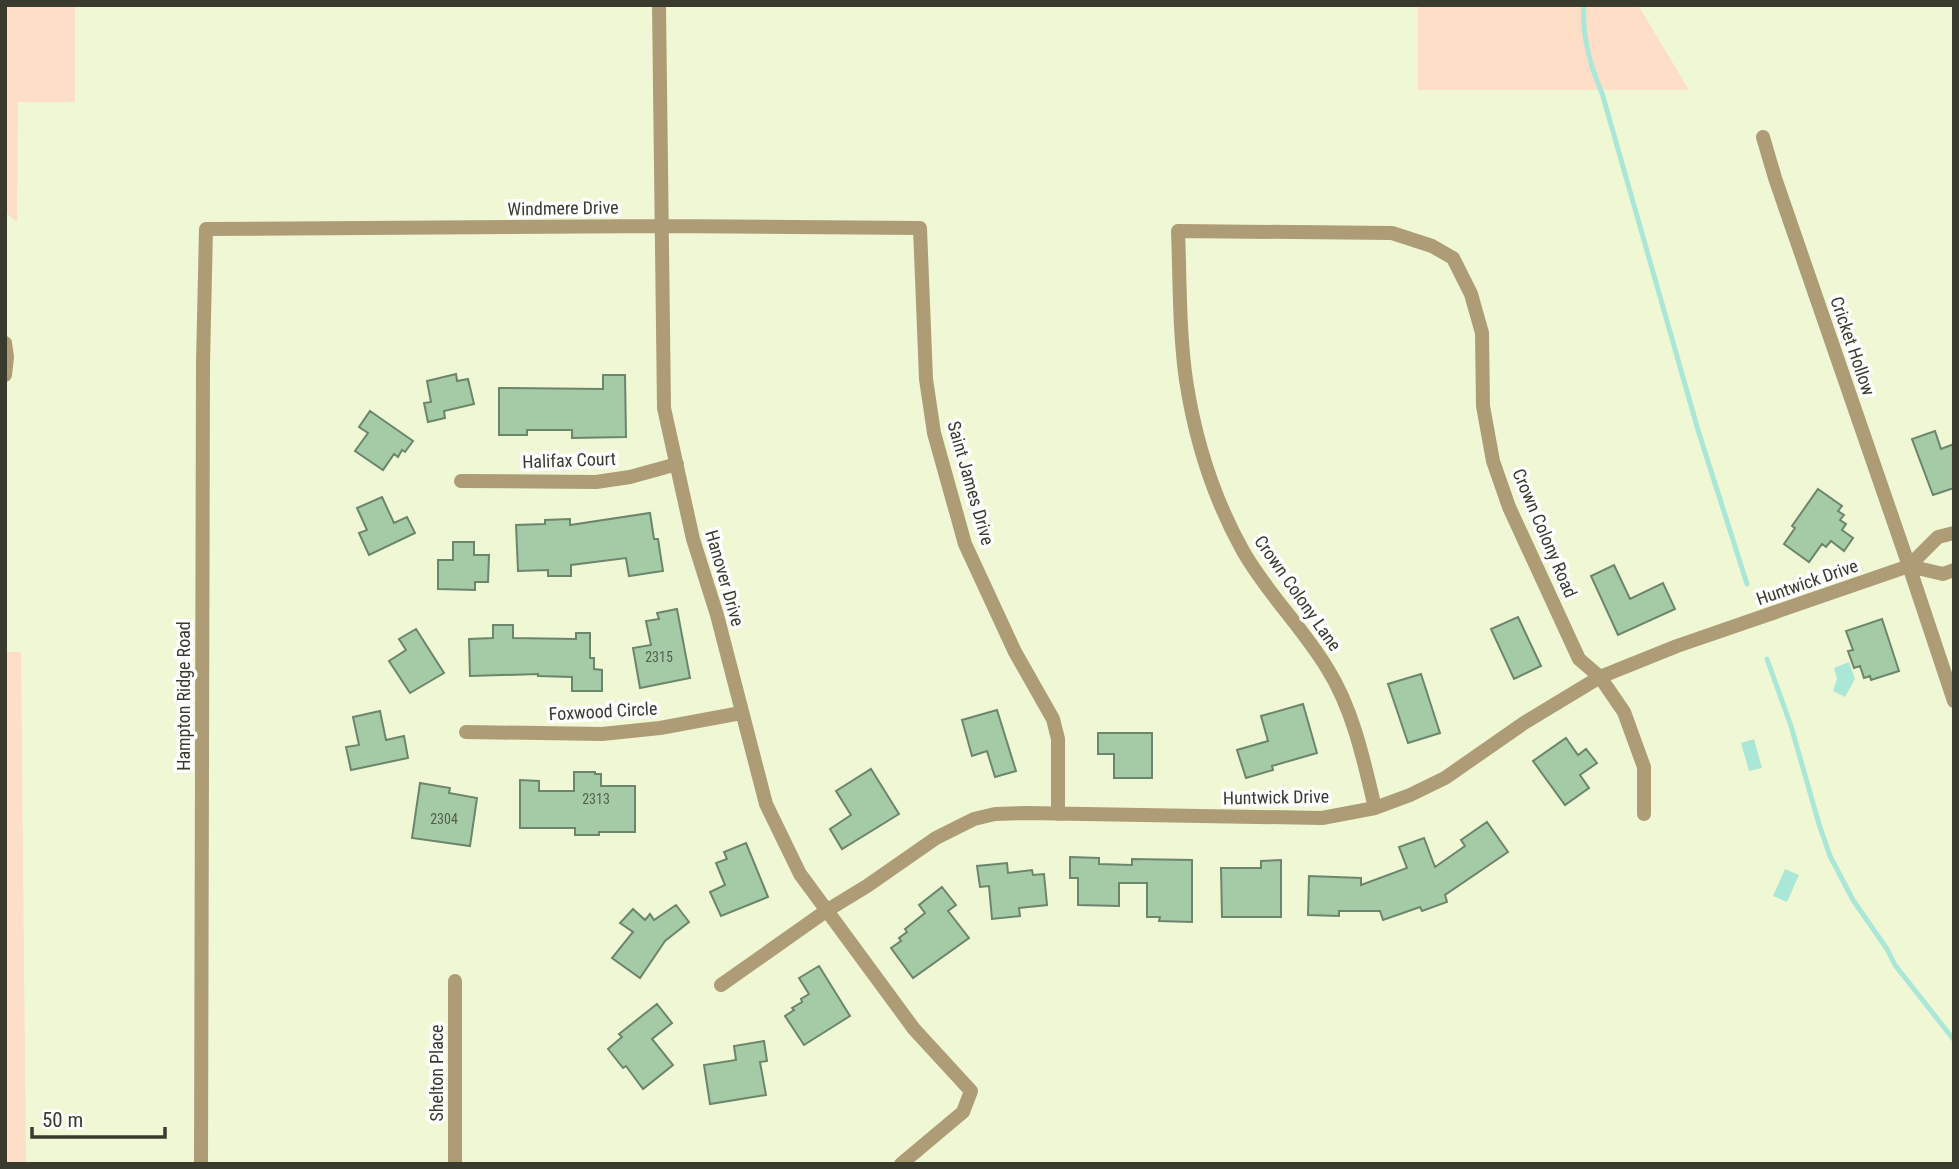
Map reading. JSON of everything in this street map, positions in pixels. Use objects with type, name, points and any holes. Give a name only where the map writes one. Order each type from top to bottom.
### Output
[{"type":"street","name":"Hanover Drive","points":[[659,5],[664,408],[693,539],[717,615],[766,804],[800,874],[826,911],[914,1029],[971,1091],[963,1112],[901,1164]]},
{"type":"street","name":"Cricket Hollow","points":[[1763,137],[1774,178],[1954,701]]},
{"type":"street","name":"Windmere Drive","points":[[206,229],[662,226],[920,228]]},
{"type":"street","name":"Saint James Drive","points":[[920,228],[926,379],[934,433],[965,544],[1015,652],[1053,719],[1058,739],[1058,814]]},
{"type":"street","name":"Hampton Ridge Road","points":[[201,1164],[203,391],[206,229]]},
{"type":"street","name":"Crown Colony Road","points":[[1178,232],[1392,233],[1432,246],[1453,258],[1471,293],[1482,333],[1483,406],[1493,461],[1509,507],[1579,659],[1600,677],[1624,712],[1644,767],[1644,814]]},
{"type":"street","name":"Crown Colony Lane","points":[[1178,232],[1186,379],[1203,457],[1243,550],[1262,581],[1316,651],[1338,689],[1356,736],[1375,808]]},
{"type":"street","points":[[5,343],[5,375]]},
{"type":"street","name":"Halifax Court","points":[[461,481],[596,482],[630,477],[677,464]]},
{"type":"street","name":"Huntwick Drive","points":[[721,985],[936,838],[974,819],[996,814],[1322,818],[1375,808],[1445,778],[1524,723],[1600,677],[1677,646],[1909,566],[1938,537],[1954,533]]},
{"type":"street","points":[[1909,566],[1943,573],[1954,570]]},
{"type":"street","name":"Foxwood Circle","points":[[466,732],[602,734],[660,729],[741,713]]},
{"type":"street","name":"Shelton Place","points":[[455,981],[455,1164]]},
{"type":"shaded area","points":[[5,5],[75,5],[75,102],[18,102],[17,222],[5,212]]},
{"type":"shaded area","points":[[1418,5],[1638,5],[1689,90],[1418,90]]},
{"type":"shaded area","points":[[5,652],[21,652],[26,1164],[5,1164]]},
{"type":"water","points":[[1849,662],[1855,679],[1845,697],[1833,691],[1837,679],[1834,668]]},
{"type":"water","points":[[1754,739],[1762,768],[1749,771],[1741,743]]},
{"type":"water","points":[[1785,869],[1799,875],[1787,902],[1773,896]]},
{"type":"building","points":[[456,374],[457,381],[468,379],[474,404],[444,411],[445,418],[428,422],[424,403],[431,402],[427,381]]},
{"type":"building","points":[[603,375],[625,375],[626,437],[572,438],[572,430],[527,430],[527,435],[499,435],[499,388],[603,389]]},
{"type":"building","points":[[370,411],[413,441],[398,457],[394,454],[383,470],[355,451],[368,433],[359,427]]},
{"type":"building","points":[[1935,431],[1941,449],[1954,444],[1954,488],[1933,495],[1912,439]]},
{"type":"building","points":[[1818,489],[1842,506],[1838,511],[1844,515],[1840,520],[1846,524],[1842,530],[1853,538],[1844,551],[1831,541],[1826,547],[1822,544],[1809,562],[1784,544],[1795,528],[1792,526]]},
{"type":"building","points":[[382,497],[394,523],[407,517],[415,533],[369,555],[359,533],[367,530],[357,508]]},
{"type":"building","points":[[650,513],[654,539],[658,539],[663,571],[629,576],[626,558],[571,565],[571,576],[548,576],[548,570],[518,571],[516,525],[545,524],[545,520],[570,519],[570,525]]},
{"type":"building","points":[[453,542],[474,542],[474,555],[489,555],[488,582],[475,582],[475,590],[438,589],[438,560],[453,560]]},
{"type":"building","points":[[1614,565],[1630,599],[1663,583],[1675,609],[1618,635],[1591,576]]},
{"type":"building","points":[[677,609],[690,678],[640,688],[633,648],[651,645],[646,621],[659,619],[657,613]]},
{"type":"building","points":[[1518,617],[1541,666],[1514,679],[1491,629]]},
{"type":"building","points":[[1882,619],[1899,671],[1871,680],[1870,676],[1864,678],[1860,666],[1854,668],[1848,651],[1853,650],[1846,631]]},
{"type":"building","points":[[493,625],[513,625],[513,638],[576,639],[576,633],[590,633],[590,658],[594,658],[594,669],[602,670],[602,691],[572,691],[572,677],[538,674],[470,676],[469,639],[493,638]]},
{"type":"building","points":[[416,629],[444,673],[410,693],[389,661],[406,650],[399,639]]},
{"type":"building","points":[[1421,674],[1440,733],[1408,743],[1388,684]]},
{"type":"building","points":[[1303,704],[1317,753],[1272,766],[1273,770],[1246,778],[1237,750],[1268,741],[1261,716]]},
{"type":"building","points":[[997,710],[1016,771],[995,777],[987,751],[972,756],[962,720]]},
{"type":"building","points":[[380,711],[386,740],[404,736],[408,758],[351,770],[346,747],[359,745],[353,717]]},
{"type":"building","points":[[1098,733],[1152,733],[1152,778],[1114,778],[1114,754],[1098,754]]},
{"type":"building","points":[[1566,738],[1578,755],[1586,749],[1597,763],[1580,775],[1589,788],[1565,805],[1533,761]]},
{"type":"building","points":[[871,769],[899,814],[842,849],[830,829],[851,815],[836,791]]},
{"type":"building","points":[[574,772],[601,774],[601,786],[635,786],[635,832],[575,835],[575,828],[520,828],[520,780],[539,781],[539,791],[574,791]]},
{"type":"building","points":[[420,783],[450,788],[449,793],[477,798],[470,846],[412,838]]},
{"type":"building","points":[[1487,822],[1508,852],[1445,895],[1447,902],[1422,911],[1420,907],[1383,920],[1380,911],[1339,911],[1339,916],[1308,915],[1309,876],[1361,878],[1361,885],[1407,868],[1399,847],[1424,838],[1435,867],[1465,846],[1461,840]]},
{"type":"building","points":[[746,843],[768,897],[721,916],[710,892],[725,885],[716,863],[727,859],[724,852]]},
{"type":"building","points":[[1070,857],[1099,858],[1099,864],[1132,865],[1132,859],[1192,860],[1192,922],[1159,921],[1160,917],[1147,917],[1147,883],[1119,883],[1119,906],[1078,905],[1078,878],[1070,878]]},
{"type":"building","points":[[1281,860],[1281,917],[1222,917],[1221,868],[1261,868],[1261,861]]},
{"type":"building","points":[[1007,863],[1008,873],[1032,870],[1033,875],[1044,874],[1047,905],[1019,908],[1020,916],[992,919],[989,886],[980,887],[977,866]]},
{"type":"building","points":[[942,887],[956,905],[948,911],[969,938],[913,978],[891,948],[901,941],[899,938],[907,932],[905,929],[925,913],[919,905]]},
{"type":"building","points":[[676,905],[689,922],[665,941],[640,978],[612,958],[633,932],[620,923],[633,909],[645,920],[650,914],[654,920]]},
{"type":"building","points":[[819,966],[850,1016],[804,1045],[785,1016],[809,994],[799,978]]},
{"type":"building","points":[[657,1004],[672,1023],[652,1039],[673,1065],[643,1089],[626,1066],[623,1068],[608,1049],[622,1037],[619,1034]]},
{"type":"building","points":[[764,1041],[767,1061],[760,1062],[766,1095],[710,1104],[704,1065],[736,1060],[734,1046]]},
{"type":"waterway","points":[[1584,5],[1584,28],[1594,72],[1698,430],[1747,584]]},
{"type":"waterway","points":[[1767,659],[1791,726],[1830,856],[1853,900],[1895,965],[1954,1040]]}]
